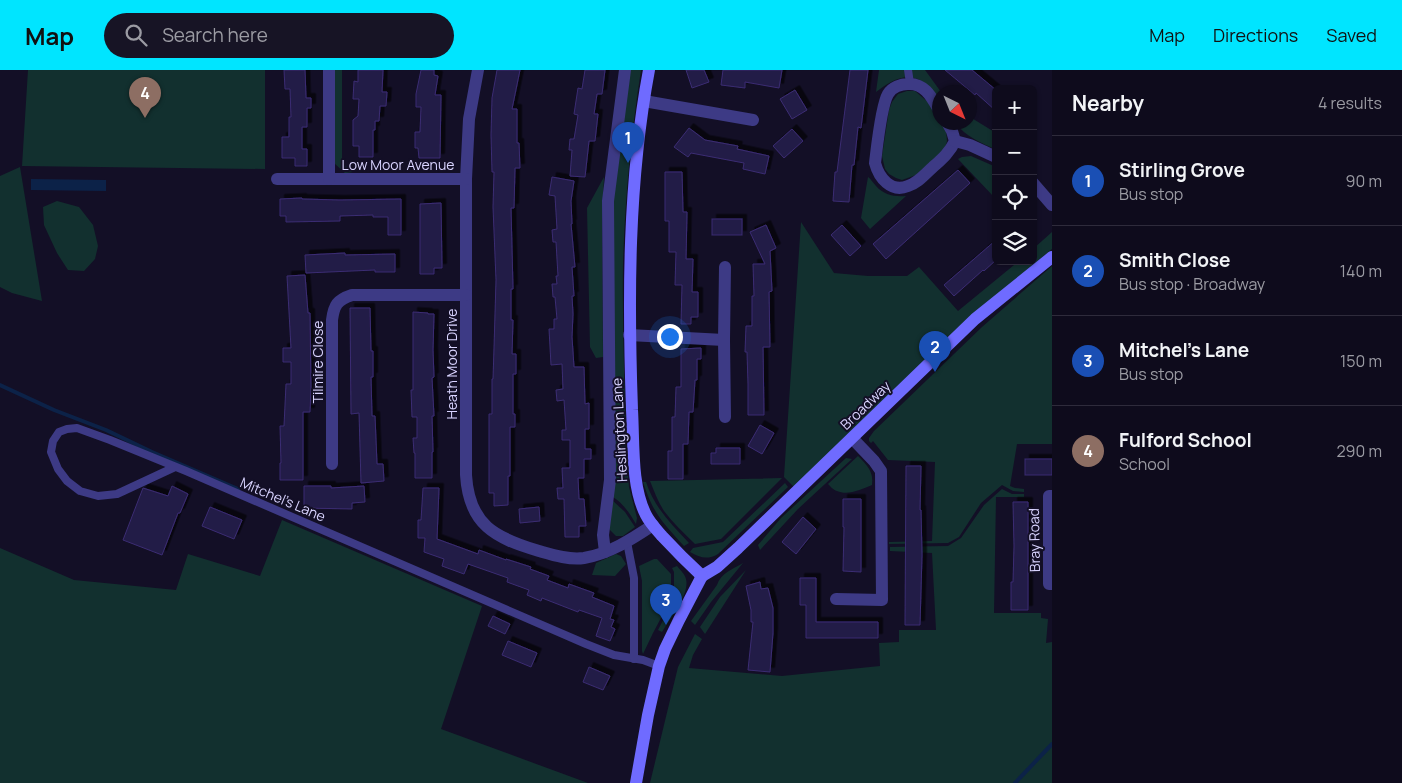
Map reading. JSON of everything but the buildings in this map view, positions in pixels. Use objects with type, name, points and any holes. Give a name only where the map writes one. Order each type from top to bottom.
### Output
[{"type":"street","name":"Low Moor Avenue","points":[[329,179],[330,70]]},
{"type":"street","name":"Heath Moor Drive","points":[[478,70],[468,131],[466,179],[466,476],[470,503],[485,526],[494,533],[510,542],[553,556],[582,558],[605,552],[627,542],[652,525]]},
{"type":"street","points":[[605,552],[602,535],[610,480],[608,201],[625,70]]},
{"type":"street","name":"Heslington Lane","points":[[649,70],[635,174],[631,246],[629,335],[635,476],[640,501],[652,525],[702,576]]},
{"type":"street","points":[[932,96],[923,87],[910,84],[897,86],[889,92],[885,102],[874,163],[877,173],[884,182],[898,187],[908,187],[947,155],[955,141],[951,130]]},
{"type":"street","points":[[644,101],[753,120]]},
{"type":"street","points":[[955,141],[992,155]]},
{"type":"street","name":"Low Moor Avenue","points":[[277,179],[466,179]]},
{"type":"street","points":[[1037,188],[1052,205]]},
{"type":"street","name":"Broadway","points":[[702,576],[718,567],[975,319],[1052,257]]},
{"type":"street","points":[[725,267],[725,417]]},
{"type":"street","name":"Tilmire Close","points":[[332,464],[332,320],[336,304],[342,298],[352,295],[466,295]]},
{"type":"street","points":[[629,335],[724,340]]},
{"type":"street","points":[[836,599],[882,600],[881,472],[874,461],[852,438]]},
{"type":"street","name":"Bray Road","points":[[1052,496],[1049,496],[1050,584],[1052,584]]},
{"type":"street","points":[[636,783],[659,666],[665,649],[702,576]]},
{"type":"lane","points":[[908,70],[910,84]]},
{"type":"lane","name":"Mitchel's Lane","points":[[175,467],[117,494],[98,496],[80,491],[68,481],[58,469],[51,452],[53,441],[59,432],[77,428],[175,467],[586,644],[614,655],[659,666]]},
{"type":"lane","points":[[627,542],[634,578],[634,659]]},
{"type":"green space","points":[[28,70],[265,70],[265,169],[22,166]]},
{"type":"green space","points":[[335,70],[342,70],[342,163],[353,172],[345,173],[334,163]]},
{"type":"green space","points":[[630,70],[641,70],[629,167],[623,264],[623,340],[627,466],[629,487],[637,518],[636,524],[629,513],[613,497],[612,208]]},
{"type":"green space","points":[[879,70],[925,70],[936,85],[932,85],[932,90],[920,80],[907,77],[900,78],[876,92]]},
{"type":"green space","points":[[915,91],[929,103],[932,108],[932,130],[945,130],[947,141],[945,149],[916,175],[902,180],[889,174],[885,169],[882,156],[889,110],[898,94]]},
{"type":"green space","points":[[977,121],[992,131],[992,148],[979,142],[962,130],[977,130]]},
{"type":"green space","points":[[971,156],[992,165],[992,195],[958,159]]},
{"type":"green space","points":[[20,167],[42,301],[12,293],[0,287],[0,176]]},
{"type":"green space","points":[[604,177],[602,220],[603,357],[596,358],[590,347],[587,208]]},
{"type":"green space","points":[[868,177],[879,189],[886,193],[893,196],[906,196],[870,229],[861,218]]},
{"type":"green space","points":[[57,201],[79,207],[93,225],[98,246],[95,259],[84,271],[68,270],[57,253],[44,225],[43,207]]},
{"type":"green space","points":[[801,222],[834,273],[868,276],[907,276],[919,267],[958,311],[1014,265],[1033,265],[794,487],[784,477]]},
{"type":"green space","points":[[1052,232],[1052,249],[1037,262],[1037,245]]},
{"type":"green space","points":[[1052,266],[1052,444],[1017,444],[1010,486],[1024,489],[1024,492],[1013,491],[1002,485],[981,503],[959,537],[948,543],[889,544],[889,542],[932,541],[935,462],[888,460],[873,441],[871,443],[869,441],[869,438],[982,327]]},
{"type":"green space","points":[[858,456],[871,472],[872,485],[846,493],[833,489],[828,484]]},
{"type":"green space","points":[[846,458],[852,459],[798,509],[760,550],[758,545],[781,518]]},
{"type":"green space","points":[[782,478],[721,539],[695,544],[664,511],[650,481]]},
{"type":"green space","points":[[643,482],[646,482],[649,491],[664,515],[689,543],[684,546],[664,523],[655,510]]},
{"type":"green space","points":[[785,483],[788,487],[718,554],[704,557],[690,552],[693,548],[723,542]]},
{"type":"green space","points":[[1002,489],[1012,494],[1024,494],[1024,497],[996,497],[994,613],[1041,613],[1041,618],[1048,619],[1046,643],[1052,642],[1052,783],[650,783],[678,667],[695,634],[702,639],[693,655],[689,668],[782,676],[880,666],[879,643],[899,642],[899,630],[936,630],[932,553],[890,551],[890,547],[948,546],[961,538],[984,505]]},
{"type":"green space","points":[[612,500],[625,512],[635,527],[623,536],[616,536],[609,529]]},
{"type":"green space","points":[[282,520],[482,606],[441,729],[588,783],[0,783],[0,548],[74,580],[176,590],[188,554],[260,576]]},
{"type":"green space","points":[[616,554],[621,556],[626,564],[615,576],[592,575],[596,563]]},
{"type":"green space","points":[[657,559],[671,574],[671,599],[643,654],[642,581],[639,566]]},
{"type":"green space","points":[[743,563],[695,625],[691,621],[721,577]]},
{"type":"green space","points":[[677,566],[685,577],[685,592],[679,606],[662,632],[658,630],[674,599],[674,572],[672,568]]},
{"type":"green space","points":[[746,570],[705,634],[700,627],[720,597]]},
{"type":"water","points":[[31,179],[106,180],[106,191],[31,190]]},
{"type":"waterway","points":[[0,385],[238,489]]},
{"type":"waterway","points":[[1015,783],[1052,744]]},
{"type":"place","name":"Fulford School","points":[[145,118]]},
{"type":"place","name":"Stirling Grove","points":[[628,163]]},
{"type":"place","name":"Smith Close","points":[[935,372]]},
{"type":"place","name":"Mitchel's Lane","points":[[666,625]]}]
